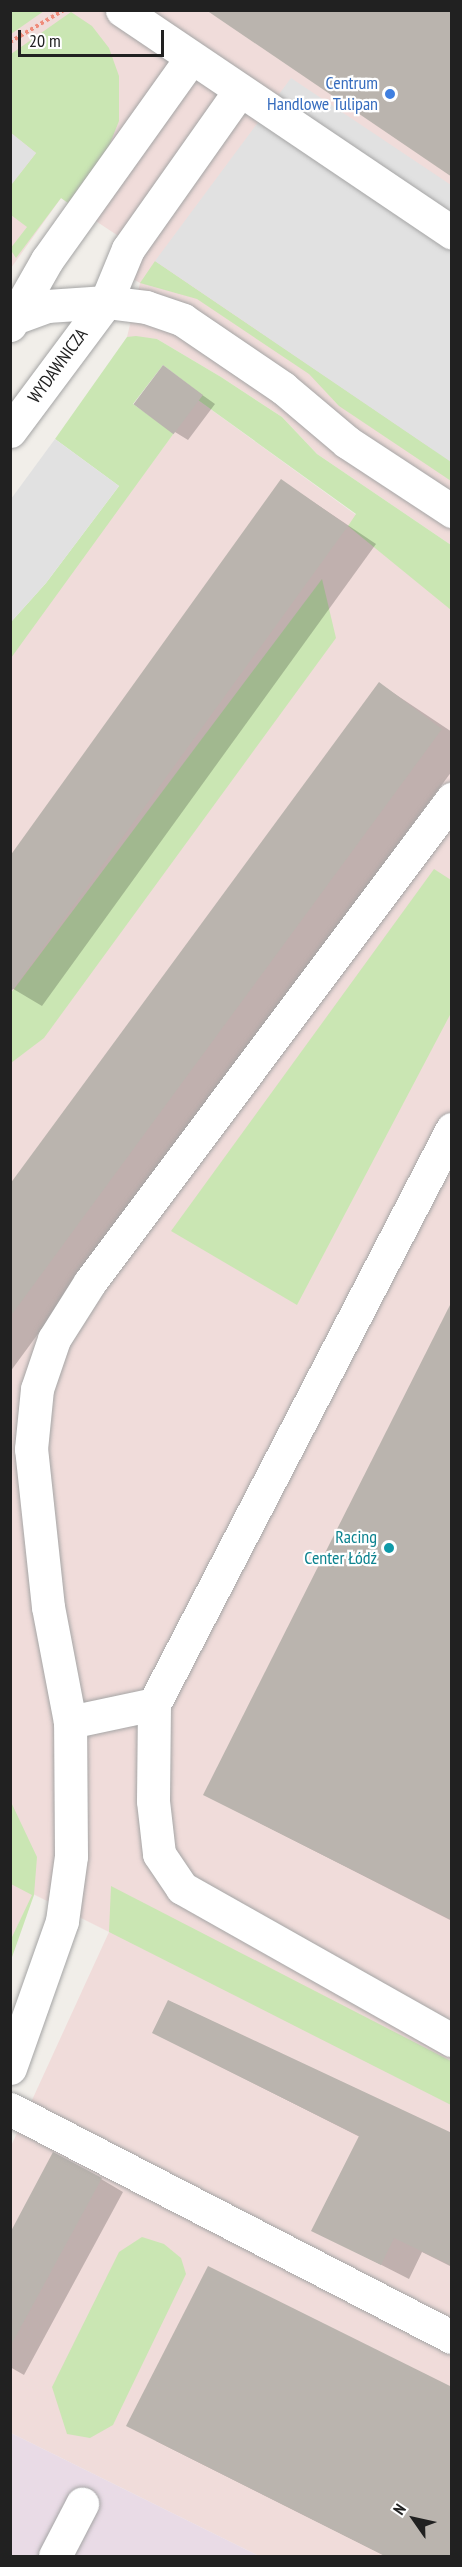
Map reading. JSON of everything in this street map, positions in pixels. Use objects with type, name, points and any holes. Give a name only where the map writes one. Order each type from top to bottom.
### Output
[{"type":"street","points":[[122,10],[452,233]]},
{"type":"street","points":[[14,321],[46,260],[190,58]]},
{"type":"street","name":"WYDAWNICZA","points":[[10,431],[106,302],[128,249],[240,90]]},
{"type":"street","points":[[14,321],[47,306],[106,302],[154,310],[199,329],[283,388],[339,436],[452,511]]},
{"type":"street","points":[[10,2068],[62,1921],[70,1856],[70,1722],[48,1607],[31,1449],[37,1389],[54,1339],[90,1282],[452,799]]},
{"type":"street","points":[[452,1128],[154,1704],[153,1801],[159,1854],[182,1888],[452,2040]]},
{"type":"street","points":[[70,1722],[154,1704]]},
{"type":"street","points":[[10,2109],[452,2337]]},
{"type":"street","points":[[55,2556],[81,2504]]},
{"type":"path","points":[[10,42],[63,10]]},
{"type":"shaded area","points":[[11,11],[451,11],[451,545],[317,454],[282,417],[221,377],[157,339],[127,337],[140,283],[133,279],[141,251],[61,198],[11,268]]},
{"type":"shaded area","points":[[291,78],[451,185],[451,462],[155,261]]},
{"type":"shaded area","points":[[11,133],[36,153],[11,185]]},
{"type":"shaded area","points":[[198,400],[451,584],[451,2556],[259,2556],[11,2433],[11,2146],[109,1932],[33,1894],[11,1939],[11,655]]},
{"type":"shaded area","points":[[55,439],[119,486],[46,583],[11,622],[11,499]]},
{"type":"shaded area","points":[[11,2433],[259,2556],[11,2556]]},
{"type":"green space","points":[[11,10],[44,10],[44,11],[11,34]]},
{"type":"green space","points":[[71,12],[92,26],[109,48],[119,76],[119,121],[109,146],[68,203],[61,198],[16,258],[10,249],[27,227],[11,215],[11,185],[36,153],[11,133],[11,54]]},
{"type":"green space","points":[[155,261],[431,448],[451,422],[451,481],[339,406],[309,374],[197,299],[140,283]]},
{"type":"green space","points":[[127,337],[157,339],[282,417],[317,454],[451,545],[451,610],[348,526],[356,514],[198,400],[202,395],[163,365],[133,404],[174,433],[11,658],[11,622],[46,583],[119,486],[55,439]]},
{"type":"green space","points":[[322,579],[336,638],[44,1038],[11,1063],[11,993]]},
{"type":"green space","points":[[434,869],[451,880],[451,1013],[297,1305],[171,1231]]},
{"type":"green space","points":[[11,1802],[37,1857],[34,1895],[11,1960],[11,1939],[32,1895],[11,1884]]},
{"type":"green space","points":[[111,1886],[451,2061],[451,2105],[109,1932]]},
{"type":"green space","points":[[142,2237],[164,2244],[181,2258],[186,2274],[113,2425],[90,2438],[67,2434],[52,2387],[119,2252]]},
{"type":"building","name":"Centrum Handlowe Tulipan","points":[[206,10],[452,10],[452,177]]},
{"type":"building","points":[[163,365],[203,395],[173,434],[134,404]]},
{"type":"building","points":[[281,479],[348,526],[10,993],[10,856]]},
{"type":"building","points":[[379,682],[442,729],[10,1317],[10,1184]]},
{"type":"building","name":"Racing Center Łódź","points":[[452,1301],[452,1920],[203,1795]]},
{"type":"building","points":[[168,2000],[452,2133],[452,2266],[394,2238],[381,2265],[311,2231],[359,2136],[152,2033]]},
{"type":"building","points":[[53,2152],[102,2178],[10,2347],[10,2233]]},
{"type":"building","points":[[208,2266],[452,2387],[452,2556],[385,2556],[126,2426]]},
{"type":"place","name":"Centrum Handlowe Tulipan","points":[[390,94]]},
{"type":"place","name":"Racing Center Łódź","points":[[389,1548]]}]
